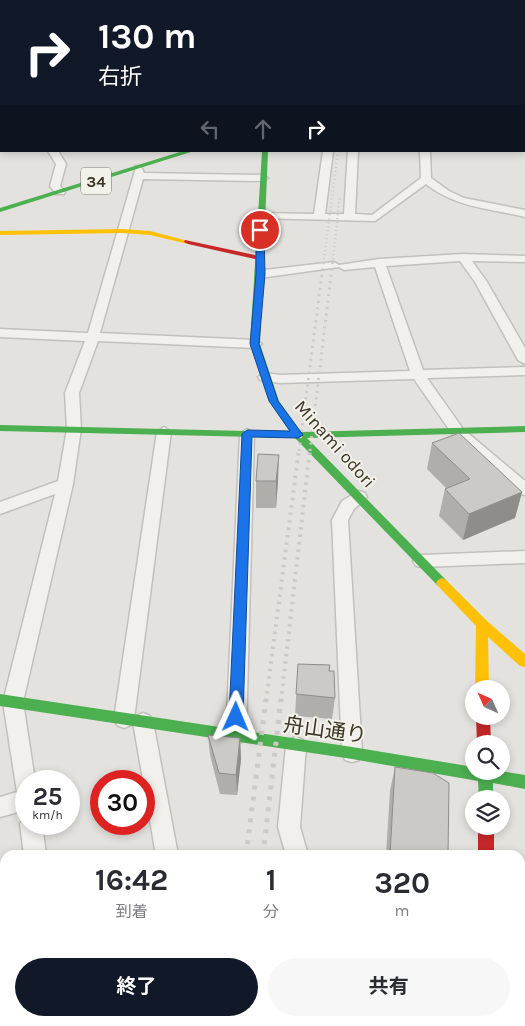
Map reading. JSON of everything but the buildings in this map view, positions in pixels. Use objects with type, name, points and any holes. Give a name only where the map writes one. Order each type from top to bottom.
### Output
[{"type":"street","points":[[55,152],[61,164],[54,186],[60,192]]},
{"type":"street","name":"34","points":[[0,210],[138,172],[188,152]]},
{"type":"street","name":"Minami odori","points":[[265,152],[260,216],[260,274],[255,344],[274,401],[298,435],[482,624],[525,662]]},
{"type":"street","points":[[318,217],[328,152]]},
{"type":"street","points":[[348,219],[353,152]]},
{"type":"street","points":[[425,152],[426,179]]},
{"type":"street","points":[[22,770],[6,701],[65,484],[74,429],[72,393],[93,337],[138,172],[263,178]]},
{"type":"street","points":[[260,216],[375,218],[426,179]]},
{"type":"street","points":[[426,179],[453,198],[474,204],[514,209],[525,214]]},
{"type":"street","points":[[1,235],[150,233],[259,258]]},
{"type":"street","points":[[260,274],[379,262],[463,257],[525,259]]},
{"type":"street","points":[[463,257],[481,282],[525,360]]},
{"type":"street","points":[[379,262],[418,375],[458,432],[525,490]]},
{"type":"street","points":[[0,333],[255,344]]},
{"type":"street","points":[[265,377],[280,379],[525,371]]},
{"type":"street","points":[[0,428],[298,435],[525,430]]},
{"type":"street","points":[[164,432],[134,720],[144,742],[166,850]]},
{"type":"street","points":[[236,735],[247,434]]},
{"type":"street","points":[[0,508],[65,484]]},
{"type":"street","points":[[352,753],[340,520],[348,505],[359,497]]},
{"type":"street","points":[[422,562],[525,557]]},
{"type":"street","points":[[482,624],[482,680]]},
{"type":"street","name":"舟山通り","points":[[6,701],[465,770]]},
{"type":"street","points":[[296,746],[288,827],[296,850]]},
{"type":"street","name":"舟山通り","points":[[510,779],[525,782]]},
{"type":"street","points":[[0,806],[15,803]]},
{"type":"street","points":[[33,835],[35,850]]},
{"type":"street","points":[[486,835],[486,850]]},
{"type":"railway","points":[[324,259],[338,152]]},
{"type":"railway","points":[[333,259],[340,196]]},
{"type":"railway","points":[[299,451],[324,258]]},
{"type":"railway","points":[[310,451],[333,258]]},
{"type":"railway","points":[[266,701],[299,449]]},
{"type":"railway","points":[[281,701],[310,449]]},
{"type":"railway","points":[[247,850],[266,699]]},
{"type":"railway","points":[[264,850],[281,699]]},
{"type":"traffic: fast","points":[[0,210],[188,152]]},
{"type":"traffic: fast","points":[[265,152],[255,344],[274,401],[298,435],[442,583]]},
{"type":"traffic: fast","points":[[0,428],[298,435],[525,429]]},
{"type":"traffic: fast","points":[[0,700],[352,753],[525,782]]},
{"type":"traffic: fast","points":[[485,780],[486,790]]},
{"type":"traffic: slow","points":[[0,233],[123,231],[150,233],[188,242]]},
{"type":"traffic: slow","points":[[442,583],[482,624],[525,662]]},
{"type":"traffic: slow","points":[[482,624],[482,680]]},
{"type":"traffic: jam","points":[[188,242],[259,258]]},
{"type":"traffic: jam","points":[[483,725],[484,735]]},
{"type":"traffic: jam","points":[[486,835],[486,850]]},
{"type":"route","points":[[236,717],[247,434],[298,435],[274,401],[255,344],[260,274],[260,230]]}]
